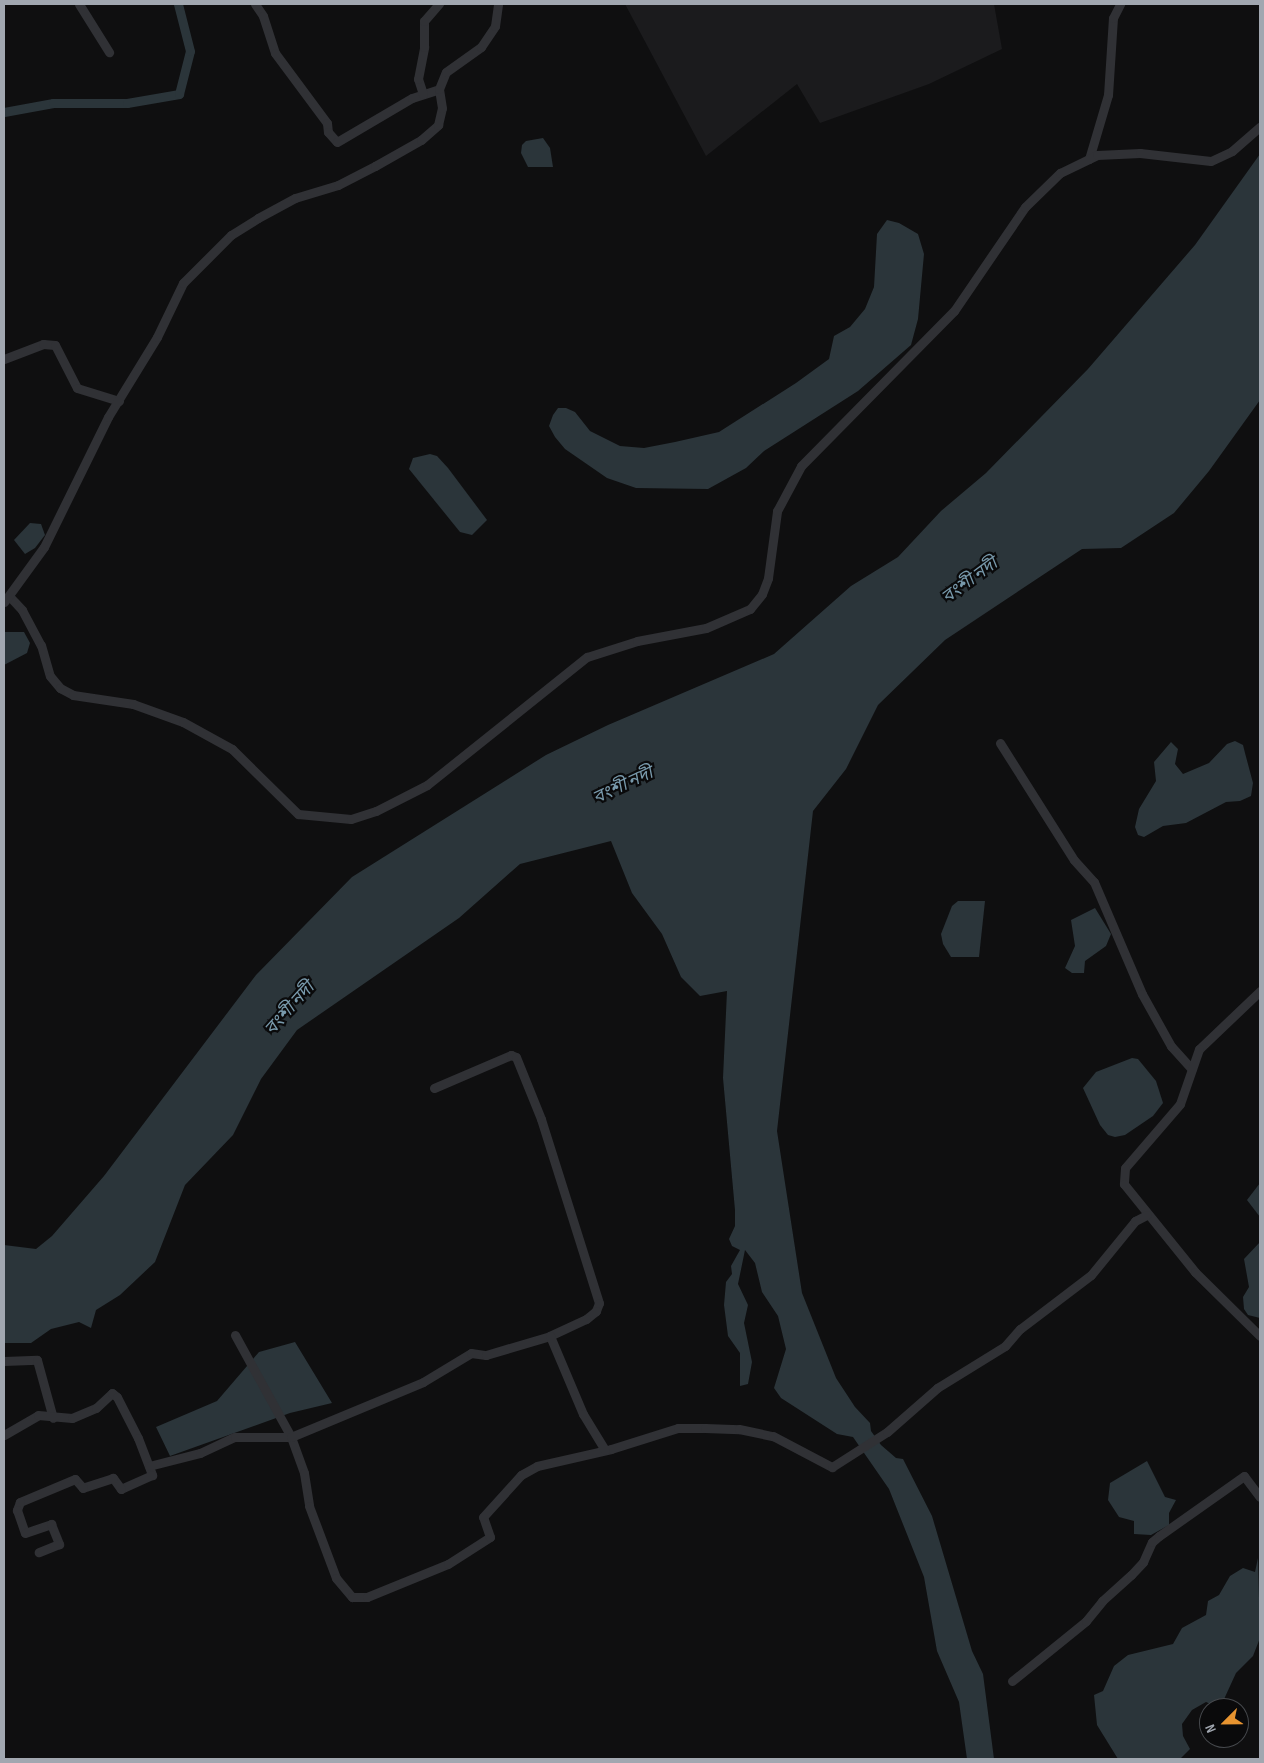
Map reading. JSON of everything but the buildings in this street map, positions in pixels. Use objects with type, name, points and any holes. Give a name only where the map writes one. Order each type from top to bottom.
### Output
[{"type":"street","points":[[79,4],[109,52]]},
{"type":"street","points":[[255,4],[263,16],[275,53],[327,123],[328,132],[337,142],[423,94],[439,89]]},
{"type":"street","points":[[423,94],[418,79],[424,47],[424,21],[439,4]]},
{"type":"street","points":[[498,4],[495,26],[481,47],[446,72],[439,89],[442,108],[438,125],[421,140],[338,185],[295,198],[258,218],[205,258],[183,283],[157,337],[119,401],[44,547],[7,599],[22,610],[40,645],[50,676],[60,688],[73,695],[133,704],[184,722],[232,749],[298,814],[351,819],[376,811],[427,784],[586,657],[636,641],[706,628],[750,609],[762,594],[768,578],[777,511],[801,466],[954,311],[1025,207],[1060,173],[1097,155],[1140,153],[1211,162],[1232,151],[1260,127]]},
{"type":"street","points":[[1089,159],[1108,94],[1113,18],[1120,4]]},
{"type":"street","points":[[4,358],[43,344],[55,345],[77,388],[119,401]]},
{"type":"street","points":[[1000,743],[1074,860],[1094,882],[1142,994],[1171,1046],[1192,1068]]},
{"type":"street","points":[[1260,991],[1199,1049],[1180,1104],[1144,1142],[1125,1168],[1124,1184],[1147,1215],[1195,1272],[1260,1336]]},
{"type":"street","points":[[149,1466],[200,1453],[235,1437],[291,1437],[403,1387],[423,1382],[472,1353],[486,1356],[550,1336],[586,1319],[596,1311],[598,1303],[542,1119],[516,1057],[511,1055],[434,1088]]},
{"type":"street","points":[[235,1335],[291,1437],[329,1565],[352,1597],[361,1597],[448,1564],[490,1537],[483,1517],[521,1475],[537,1466],[605,1450],[678,1428],[705,1428],[739,1429],[773,1436],[832,1467],[862,1450],[887,1432],[936,1388],[995,1354],[1020,1329],[1091,1275],[1134,1221],[1147,1215]]},
{"type":"street","points":[[550,1336],[583,1414],[605,1450]]},
{"type":"street","points":[[4,1361],[37,1360],[53,1418]]},
{"type":"street","points":[[4,1434],[38,1415],[53,1418],[72,1418],[96,1408],[112,1393],[115,1394],[149,1466],[152,1478],[122,1489],[113,1478],[83,1488],[75,1479],[20,1502],[17,1510],[25,1534],[51,1524],[59,1544],[39,1552]]},
{"type":"street","points":[[1012,1681],[1086,1621],[1102,1601],[1132,1576],[1143,1562],[1152,1542],[1159,1536],[1244,1476],[1260,1497]]},
{"type":"shaded area","points":[[625,4],[994,4],[1002,49],[929,84],[820,123],[797,84],[706,156]]},
{"type":"water","points":[[543,138],[550,148],[553,167],[528,167],[521,153],[522,145],[526,141]]},
{"type":"water","name":"বংশী নদী","points":[[1260,154],[1260,400],[1209,471],[1174,513],[1121,548],[1082,549],[945,640],[878,705],[846,769],[813,811],[777,1131],[802,1293],[836,1378],[855,1407],[870,1423],[871,1431],[881,1445],[896,1458],[903,1459],[932,1516],[972,1651],[983,1674],[994,1759],[967,1759],[959,1702],[937,1651],[924,1577],[889,1489],[853,1437],[837,1434],[781,1398],[774,1388],[786,1349],[778,1316],[762,1292],[755,1263],[745,1250],[738,1284],[748,1305],[744,1323],[752,1362],[748,1384],[740,1386],[740,1353],[728,1336],[724,1305],[726,1282],[732,1274],[731,1266],[740,1250],[732,1246],[729,1239],[735,1226],[735,1210],[723,1078],[727,991],[700,996],[681,977],[662,934],[632,893],[611,841],[520,864],[459,918],[297,1030],[261,1079],[233,1135],[185,1185],[155,1262],[120,1295],[96,1310],[91,1328],[79,1322],[51,1329],[31,1343],[4,1343],[4,1245],[36,1249],[52,1236],[104,1176],[256,975],[352,877],[546,755],[608,725],[774,654],[851,586],[898,557],[941,511],[986,473],[1088,369],[1195,245]]},
{"type":"water","points":[[887,220],[899,223],[918,234],[924,254],[918,319],[911,345],[858,391],[764,451],[746,468],[708,489],[636,488],[607,478],[565,449],[555,437],[549,426],[553,415],[558,408],[566,408],[575,412],[590,431],[620,446],[644,448],[675,442],[719,432],[796,383],[829,359],[834,336],[850,327],[865,309],[874,287],[877,234]]},
{"type":"water","points":[[430,454],[437,456],[448,468],[487,520],[472,535],[460,532],[409,469],[413,458]]},
{"type":"water","points":[[30,523],[41,524],[45,535],[35,548],[25,554],[14,540]]},
{"type":"water","points":[[4,632],[24,632],[30,643],[27,653],[4,665]]},
{"type":"water","points":[[1235,741],[1243,745],[1253,783],[1251,796],[1240,801],[1226,802],[1186,823],[1163,826],[1144,837],[1138,835],[1135,827],[1139,809],[1156,781],[1154,762],[1171,742],[1178,749],[1175,764],[1183,774],[1209,763],[1227,744]]},
{"type":"water","points":[[958,901],[985,901],[979,957],[951,957],[943,944],[941,934],[952,906]]},
{"type":"water","points":[[1095,908],[1111,934],[1106,946],[1085,961],[1084,973],[1072,973],[1065,968],[1075,946],[1071,920]]},
{"type":"water","points":[[1132,1058],[1138,1059],[1156,1081],[1163,1103],[1153,1116],[1125,1135],[1115,1137],[1108,1135],[1100,1125],[1083,1088],[1096,1072]]},
{"type":"water","points":[[1260,1183],[1260,1217],[1247,1200]]},
{"type":"water","points":[[1260,1242],[1260,1318],[1248,1315],[1244,1309],[1243,1297],[1249,1287],[1244,1259]]},
{"type":"water","points":[[295,1342],[332,1403],[290,1413],[170,1456],[156,1427],[217,1401],[259,1352]]},
{"type":"water","points":[[1147,1461],[1165,1497],[1176,1500],[1169,1513],[1169,1525],[1151,1535],[1134,1534],[1134,1521],[1119,1517],[1108,1500],[1110,1483]]},
{"type":"water","points":[[1258,1558],[1260,1638],[1253,1656],[1236,1673],[1225,1698],[1199,1698],[1199,1706],[1192,1710],[1182,1724],[1183,1736],[1190,1749],[1180,1759],[1118,1759],[1097,1725],[1094,1695],[1103,1691],[1114,1666],[1128,1655],[1173,1644],[1182,1628],[1206,1615],[1208,1601],[1219,1595],[1230,1576],[1243,1568],[1255,1572]]},
{"type":"waterway","points":[[4,112],[53,103],[127,103],[179,94],[190,51],[178,4]]}]
